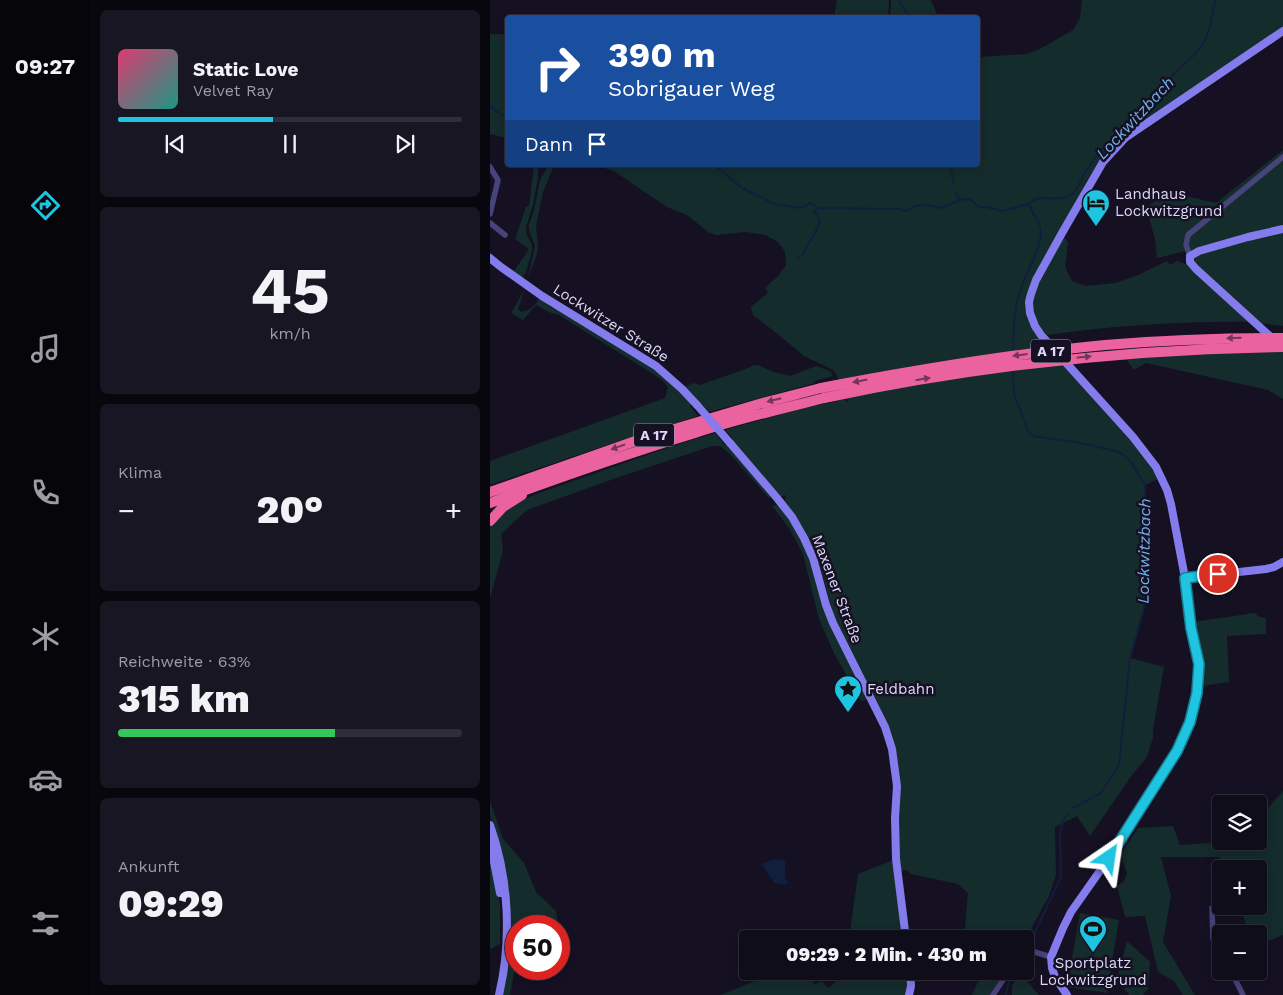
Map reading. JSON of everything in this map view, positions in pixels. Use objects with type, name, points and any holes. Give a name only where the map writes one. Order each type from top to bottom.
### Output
[{"type":"highway","name":"A 17","points":[[490,492],[644,438],[760,404],[822,393],[949,365],[1067,349],[1143,342],[1223,338],[1283,338]]},
{"type":"highway","name":"A 17","points":[[490,502],[695,432],[761,414],[822,393],[1066,359],[1221,348],[1283,347]]},
{"type":"highway","points":[[490,521],[503,508],[536,486]]},
{"type":"main road","points":[[1067,995],[1055,977],[1051,957],[1071,912],[1109,858],[1168,768],[1177,751],[1190,722],[1197,693],[1199,664],[1191,628],[1185,578],[1171,504],[1159,472],[1146,453],[1041,335],[1030,313],[1029,302],[1036,280],[1091,181],[1103,162],[1125,138],[1283,31]]},
{"type":"main road","points":[[1283,229],[1199,251],[1190,256],[1190,262],[1196,269],[1283,347]]},
{"type":"main road","name":"Lockwitzer Straße","points":[[490,258],[542,296],[656,366],[682,389],[730,442]]},
{"type":"main road","name":"Maxener Straße","points":[[730,442],[778,498],[804,538],[813,558],[833,623],[885,727],[892,748],[897,786],[895,818],[896,859],[905,930]]},
{"type":"main road","points":[[1185,578],[1266,569],[1283,562]]},
{"type":"main road","points":[[490,825],[503,877],[506,907],[506,946],[499,995]]},
{"type":"main road","points":[[490,841],[500,892],[502,928],[500,960],[494,995]]},
{"type":"main road","points":[[909,995],[911,980]]},
{"type":"street","points":[[1190,256],[1186,245],[1188,236],[1283,157]]},
{"type":"street","points":[[490,167],[498,180],[490,214]]},
{"type":"street","points":[[490,223],[505,235]]},
{"type":"street","points":[[1034,952],[1051,957]]},
{"type":"street","points":[[993,995],[1003,980]]},
{"type":"street","points":[[1236,980],[1244,995]]},
{"type":"green space","points":[[837,0],[889,0],[888,15],[834,15]]},
{"type":"green space","points":[[891,0],[930,0],[937,15],[890,15]]},
{"type":"green space","points":[[1082,0],[1283,0],[1283,28],[1100,160],[1087,180],[1037,273],[1028,313],[1061,362],[1132,441],[1145,457],[1158,479],[1145,485],[1145,604],[1130,658],[1164,667],[1153,737],[1147,757],[1132,775],[1090,836],[1077,816],[1055,827],[1056,875],[1049,896],[1030,930],[965,930],[968,893],[958,884],[911,874],[907,870],[900,871],[894,748],[891,732],[841,633],[812,547],[785,502],[785,495],[780,496],[732,441],[733,439],[725,430],[825,402],[826,404],[844,399],[848,402],[833,370],[804,356],[753,315],[752,306],[768,293],[765,288],[779,275],[786,265],[785,252],[778,242],[765,235],[746,232],[716,235],[708,232],[687,215],[667,207],[614,171],[601,167],[980,167],[980,57],[1027,54],[1040,49],[1073,30],[1080,18]]},
{"type":"green space","points":[[490,34],[505,34],[505,138],[490,134]]},
{"type":"green space","points":[[1283,150],[1283,227],[1157,258],[1155,239],[1146,207],[1157,200],[1181,195],[1216,203]]},
{"type":"green space","points":[[534,167],[538,167],[533,205],[526,227],[532,251],[526,272],[522,278],[514,271],[529,249],[515,239],[526,207],[529,206]]},
{"type":"green space","points":[[553,167],[543,192],[536,226],[537,254],[528,278],[535,246],[529,224],[534,211],[540,180],[547,168]]},
{"type":"green space","points":[[1283,232],[1283,326],[1258,323],[1193,262],[1195,257],[1201,253]]},
{"type":"green space","points":[[1063,237],[1068,243],[1065,267],[1072,281],[1086,286],[1115,283],[1136,276],[1167,261],[1170,265],[1177,261],[1188,265],[1249,322],[1198,322],[1148,325],[1047,335],[1036,318],[1033,306],[1034,296],[1047,264]]},
{"type":"green space","points":[[525,289],[518,309],[521,312],[532,308],[539,298],[541,299],[550,307],[646,363],[686,398],[698,416],[490,485],[490,461],[665,398],[668,387],[653,374],[559,315],[536,305],[523,320],[511,313]]},
{"type":"green space","points":[[1283,348],[1283,399],[1268,390],[1146,363],[1134,370],[1122,353]]},
{"type":"green space","points":[[758,365],[790,376],[816,366],[830,371],[833,376],[815,381],[815,383],[709,412],[684,387],[693,383],[700,385]]},
{"type":"green space","points":[[715,433],[771,496],[769,498],[729,453],[720,446],[712,446],[527,510],[501,534],[503,550],[490,599],[490,525],[512,505],[536,494]]},
{"type":"green space","points":[[779,505],[789,517],[810,557],[829,622],[868,699],[861,701],[834,653],[819,619],[803,554],[789,528],[772,506]]},
{"type":"green space","points":[[1255,613],[1259,617],[1266,618],[1266,634],[1227,636],[1229,682],[1202,686],[1204,674],[1193,622]]},
{"type":"green space","points":[[1283,791],[1283,935],[1267,942],[1267,925],[1246,925],[1243,915],[1267,915],[1267,860],[1221,860],[1219,857],[1161,857],[1171,896],[1163,942],[1195,995],[1183,995],[1174,981],[1158,972],[1145,916],[1125,917],[1117,886],[1124,881],[1127,873],[1120,855],[1138,828],[1173,826],[1180,845],[1211,843],[1212,840],[1212,850],[1267,850],[1267,808]]},
{"type":"green space","points":[[490,801],[503,839],[524,863],[536,892],[556,911],[557,915],[505,915],[496,833],[490,815]]},
{"type":"green space","points":[[490,847],[500,906],[500,944],[490,949]]},
{"type":"green space","points":[[893,860],[902,930],[850,930],[858,874]]},
{"type":"green space","name":"Sportplatz Lockwitzgrund","points":[[1080,913],[1119,920],[1107,993],[1067,987]]},
{"type":"green space","points":[[1127,941],[1150,962],[1148,989],[1143,995],[1129,995],[1117,979]]},
{"type":"green space","points":[[505,974],[505,980],[513,980],[510,995],[502,995]]},
{"type":"green space","points":[[757,980],[812,980],[814,985],[822,981],[828,988],[837,980],[909,980],[909,987],[906,995],[721,995]]},
{"type":"green space","points":[[979,980],[1000,980],[990,995],[972,995]]},
{"type":"green space","points":[[1014,980],[1026,980],[1039,995],[1012,995]]},
{"type":"water","points":[[773,859],[785,860],[785,877],[788,883],[786,885],[774,883],[762,864]]},
{"type":"waterway","points":[[899,0],[908,15]]},
{"type":"waterway","name":"Lockwitzbach","points":[[1013,352],[1016,307],[1038,247],[1041,233],[1040,225],[1029,204],[1033,200],[1038,199],[1063,198],[1074,192],[1096,156],[1152,102],[1174,74],[1200,48],[1208,35],[1215,0]]},
{"type":"waterway","points":[[490,108],[492,107],[500,114],[505,115]]},
{"type":"waterway","points":[[717,167],[742,188],[774,204],[800,208],[811,203],[818,208],[898,209],[908,211],[915,206],[929,205],[941,208],[963,199],[971,200],[979,207],[1002,211],[1029,204]]},
{"type":"waterway","points":[[950,167],[954,185]]},
{"type":"waterway","points":[[956,193],[960,200]]},
{"type":"waterway","points":[[798,258],[804,254],[819,225],[820,220],[814,211],[818,208]]},
{"type":"waterway","name":"Lockwitzbach","points":[[1013,369],[1014,394],[1028,431],[1033,436],[1081,443],[1119,452],[1129,459],[1145,485],[1145,604],[1130,658],[1119,765],[1101,793],[1073,808]]},
{"type":"waterway","name":"Lockwitzbach","points":[[1034,935],[1061,877],[1060,833],[1064,819],[1069,812]]},
{"type":"waterway","name":"Lockwitzbach","points":[[1006,995],[1010,980]]},
{"type":"place","name":"Landhaus Lockwitzgrund","points":[[1096,227]]},
{"type":"place","name":"Feldbahn","points":[[848,713]]},
{"type":"place","name":"Sportplatz Lockwitzgrund","points":[[1093,953]]},
{"type":"route","points":[[1109,858],[1168,768],[1190,722],[1197,693],[1199,664],[1191,628],[1185,578],[1218,574]]}]
